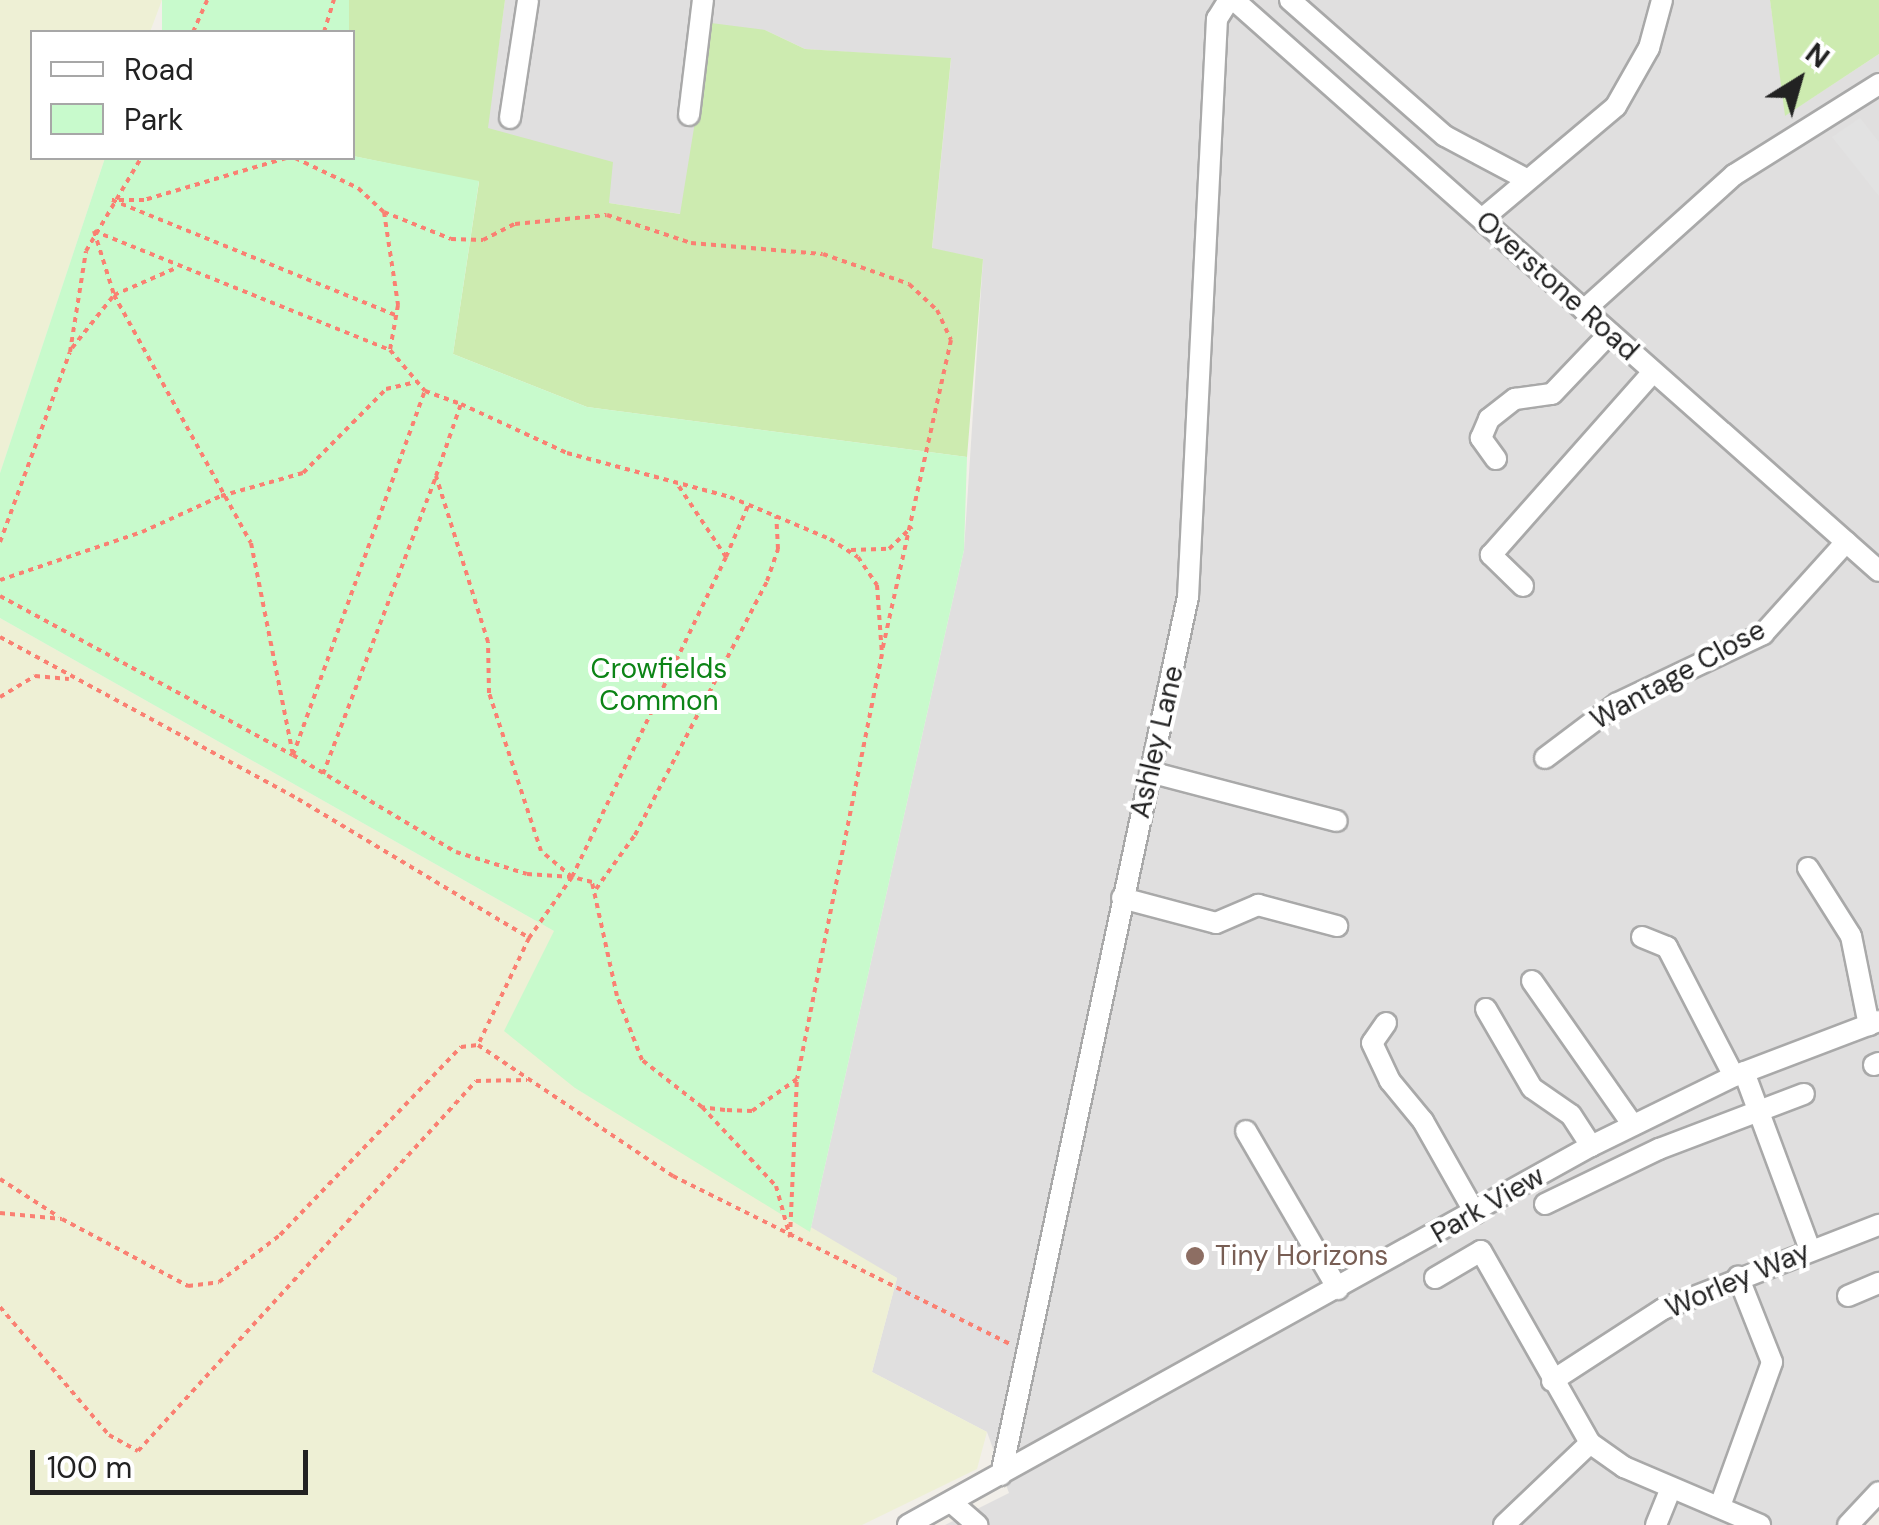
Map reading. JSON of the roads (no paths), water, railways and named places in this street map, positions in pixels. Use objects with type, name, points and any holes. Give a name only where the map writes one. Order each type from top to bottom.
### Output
[{"type":"street","points":[[510,118],[528,0]]},
{"type":"street","points":[[689,115],[703,0]]},
{"type":"street","name":"Overstone Road","points":[[1232,0],[1879,572]]},
{"type":"street","name":"Ashley Lane","points":[[1001,1476],[1023,1350],[1192,567],[1218,20],[1232,0]]},
{"type":"street","points":[[1290,0],[1445,136],[1526,178]]},
{"type":"street","points":[[1482,219],[1616,106],[1649,48],[1662,0]]},
{"type":"street","points":[[1584,310],[1722,184],[1879,84]]},
{"type":"street","points":[[1496,459],[1481,438],[1488,419],[1515,399],[1552,394],[1610,333]]},
{"type":"street","points":[[1523,586],[1490,555],[1653,372]]},
{"type":"street","name":"Wantage Close","points":[[1545,758],[1618,702],[1762,634],[1846,542]]},
{"type":"street","points":[[1150,772],[1338,821]]},
{"type":"street","points":[[1808,868],[1851,936],[1874,1023]]},
{"type":"street","points":[[1122,898],[1216,924],[1258,906],[1337,926]]},
{"type":"street","points":[[1642,936],[1667,947],[1739,1074],[1810,1249]]},
{"type":"street","points":[[1532,981],[1633,1125]]},
{"type":"street","points":[[1486,1009],[1532,1088],[1571,1115],[1591,1146]]},
{"type":"street","points":[[1386,1023],[1372,1043],[1390,1081],[1423,1121],[1475,1213]]},
{"type":"street","name":"Park View","points":[[908,1525],[1338,1290],[1591,1146],[1739,1074],[1874,1023]]},
{"type":"street","points":[[1544,1204],[1659,1149],[1758,1115],[1804,1094]]},
{"type":"street","points":[[1246,1131],[1338,1290]]},
{"type":"street","name":"Worley Way","points":[[1552,1382],[1663,1309],[1738,1276],[1878,1227]]},
{"type":"street","points":[[1434,1278],[1481,1252],[1552,1382],[1590,1442],[1671,1488],[1760,1525]]},
{"type":"street","points":[[1720,1506],[1772,1362],[1738,1276]]},
{"type":"street","points":[[1848,1296],[1879,1283]]},
{"type":"street","points":[[1504,1525],[1590,1442]]},
{"type":"street","points":[[1656,1525],[1671,1488]]},
{"type":"street","points":[[1848,1525],[1879,1492]]},
{"type":"street","points":[[951,1502],[977,1525]]},
{"type":"place","name":"Tiny Horizons","points":[[1195,1256]]},
{"type":"park label","name":"Crowfields Common","points":[[659,685]]}]
